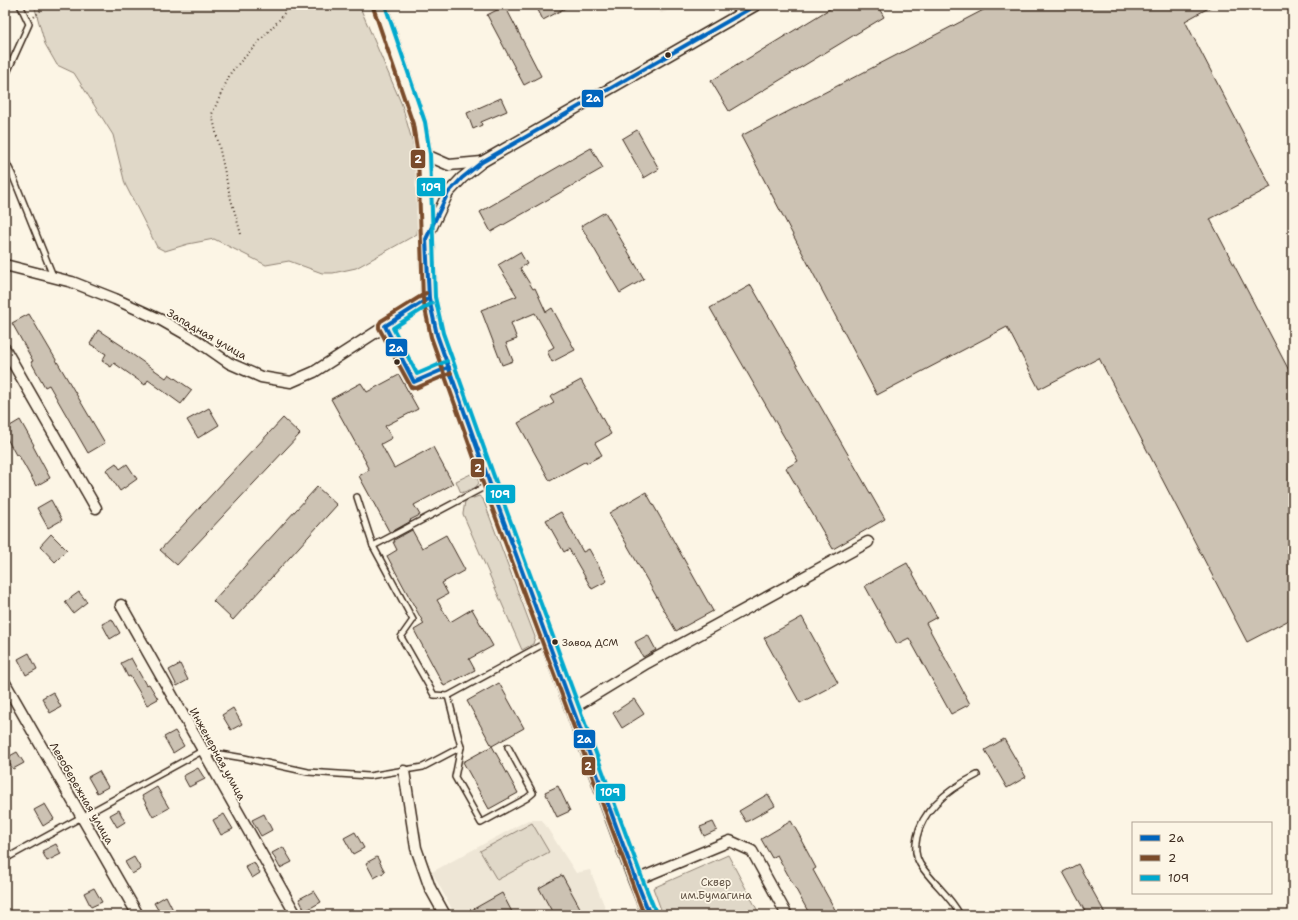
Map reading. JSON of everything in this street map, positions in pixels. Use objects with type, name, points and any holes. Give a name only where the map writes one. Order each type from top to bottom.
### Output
[{"type":"main road","points":[[379,5],[419,123],[424,154],[429,298],[437,335],[490,484],[650,915]]},
{"type":"street","points":[[426,239],[448,193],[462,178],[482,162],[756,5]]},
{"type":"street","points":[[424,154],[449,165],[482,162]]},
{"type":"street","name":"Западная улица","points":[[5,265],[53,276],[108,296],[161,320],[196,340],[229,363],[261,377],[291,382],[314,372],[429,298]]},
{"type":"street","points":[[5,349],[96,508]]},
{"type":"street","points":[[573,708],[647,663],[868,542]]},
{"type":"street","name":"Инженерная улица","points":[[121,604],[202,751],[296,915]]},
{"type":"street","name":"Левобережная улица","points":[[5,683],[138,915]]},
{"type":"street","points":[[404,771],[416,848],[441,914]]},
{"type":"street","points":[[636,880],[730,841],[752,851],[787,915]]},
{"type":"lane","points":[[5,76],[28,24],[20,5]]},
{"type":"lane","points":[[5,160],[53,276]]},
{"type":"lane","points":[[385,326],[414,382],[449,367]]},
{"type":"lane","points":[[373,546],[490,484]]},
{"type":"lane","points":[[357,497],[373,546],[413,620],[401,637],[434,695],[448,696],[548,641]]},
{"type":"lane","points":[[448,696],[461,747],[455,777],[481,824],[527,798],[533,793],[508,747]]},
{"type":"lane","points":[[5,859],[202,751],[244,758],[308,772],[369,776],[423,767],[461,747]]},
{"type":"lane","points":[[960,915],[950,898],[921,866],[917,859],[916,842],[920,824],[924,817],[936,804],[956,787],[977,775]]},
{"type":"path","points":[[28,24],[46,5]]},
{"type":"path","points":[[241,234],[230,196],[212,114],[231,72],[280,19],[290,5]]},
{"type":"shaded area","points":[[656,5],[686,5],[661,13]]},
{"type":"shaded area","points":[[528,820],[542,820],[576,873],[590,870],[608,915],[455,915],[432,872]]},
{"type":"green space","points":[[34,5],[359,5],[402,105],[422,176],[417,234],[356,268],[333,273],[322,273],[289,261],[266,265],[214,239],[188,244],[165,251],[157,247],[125,184],[113,135],[74,73],[57,65],[45,44]]},
{"type":"green space","points":[[475,472],[479,483],[475,488],[461,493],[456,481]]},
{"type":"green space","points":[[479,496],[483,499],[535,637],[533,644],[522,650],[463,514],[465,501]]},
{"type":"green space","points":[[532,823],[549,852],[497,880],[480,851]]},
{"type":"green space","name":"Сквер им.Бумагина","points":[[728,855],[760,915],[663,915],[653,888]]},
{"type":"building","points":[[548,5],[571,5],[543,20],[538,10]]},
{"type":"building","points":[[836,5],[877,5],[884,17],[729,111],[711,81]]},
{"type":"building","points":[[993,5],[1214,5],[1185,21],[1271,187],[1210,219],[1293,378],[1293,618],[1247,642],[1099,358],[1039,389],[1007,327],[877,395],[741,136]]},
{"type":"building","points":[[505,6],[541,76],[524,85],[487,15]]},
{"type":"building","points":[[501,98],[507,111],[481,122],[482,125],[473,129],[467,113]]},
{"type":"building","points":[[637,130],[659,169],[644,178],[622,139]]},
{"type":"building","points":[[591,148],[603,168],[491,232],[480,212]]},
{"type":"building","points":[[605,212],[644,279],[620,293],[581,226]]},
{"type":"building","points":[[520,252],[527,264],[520,268],[533,289],[535,288],[546,312],[552,308],[575,350],[552,362],[547,351],[554,347],[535,313],[511,323],[517,339],[506,343],[513,361],[502,365],[481,310],[517,296],[498,265]]},
{"type":"building","points":[[751,285],[885,519],[833,549],[786,468],[798,461],[710,308]]},
{"type":"building","points":[[29,314],[105,443],[88,453],[49,385],[45,387],[31,362],[33,361],[12,323]]},
{"type":"building","points":[[98,330],[166,378],[169,374],[192,390],[181,404],[148,380],[145,385],[114,363],[111,367],[102,361],[106,354],[90,344]]},
{"type":"building","points":[[399,375],[418,409],[385,426],[392,438],[381,444],[394,468],[433,447],[453,484],[414,505],[420,515],[390,533],[359,476],[369,470],[366,462],[331,399],[361,383],[367,392]]},
{"type":"building","points":[[581,380],[611,434],[595,443],[602,455],[587,463],[586,461],[550,481],[518,423],[554,403],[550,397]]},
{"type":"building","points":[[209,408],[219,425],[198,438],[187,420]]},
{"type":"building","points":[[283,418],[300,434],[177,565],[160,550]]},
{"type":"building","points":[[20,420],[50,478],[36,486],[18,454],[16,455],[5,435],[5,429]]},
{"type":"building","points":[[116,463],[120,469],[127,464],[137,479],[120,491],[106,470]]},
{"type":"building","points":[[317,487],[337,505],[233,620],[213,601]]},
{"type":"building","points":[[646,492],[713,611],[676,631],[609,513]]},
{"type":"building","points":[[51,500],[62,520],[48,528],[37,508]]},
{"type":"building","points":[[561,512],[583,552],[589,549],[607,581],[592,589],[569,549],[564,552],[546,520]]},
{"type":"building","points":[[412,530],[422,548],[446,535],[465,570],[442,583],[448,594],[437,600],[450,622],[472,609],[493,646],[469,659],[475,670],[444,686],[414,630],[424,624],[387,556],[397,550],[393,542],[395,542],[394,540]]},
{"type":"building","points":[[51,534],[67,550],[55,562],[40,546]]},
{"type":"building","points":[[907,563],[937,617],[926,623],[970,704],[951,714],[909,638],[897,644],[865,586]]},
{"type":"building","points":[[79,592],[87,602],[73,613],[65,602]]},
{"type":"building","points":[[802,617],[838,683],[800,703],[764,638]]},
{"type":"building","points":[[112,619],[120,633],[110,639],[102,624]]},
{"type":"building","points":[[648,635],[656,650],[643,657],[635,642]]},
{"type":"building","points":[[29,653],[37,669],[26,675],[18,659]]},
{"type":"building","points":[[131,658],[146,685],[149,684],[158,699],[147,705],[130,676],[128,677],[121,663]]},
{"type":"building","points":[[180,664],[188,680],[177,686],[169,670]]},
{"type":"building","points":[[499,683],[524,728],[492,746],[467,701]]},
{"type":"building","points":[[53,692],[61,707],[50,713],[42,698]]},
{"type":"building","points":[[634,699],[644,714],[622,728],[613,713]]},
{"type":"building","points":[[233,708],[242,724],[231,730],[222,715]]},
{"type":"building","points":[[175,731],[184,746],[173,753],[164,737]]},
{"type":"building","points":[[1004,739],[1026,777],[1007,788],[985,750]]},
{"type":"building","points":[[492,746],[518,793],[489,809],[463,762]]},
{"type":"building","points":[[17,752],[24,763],[13,769],[6,758]]},
{"type":"building","points":[[198,768],[205,779],[189,787],[183,776]]},
{"type":"building","points":[[99,771],[108,787],[97,793],[88,777]]},
{"type":"building","points":[[558,786],[570,811],[557,817],[545,792]]},
{"type":"building","points":[[157,787],[169,808],[153,817],[142,796]]},
{"type":"building","points":[[768,794],[775,806],[746,822],[739,811]]},
{"type":"building","points":[[45,804],[54,819],[43,826],[34,810]]},
{"type":"building","points":[[119,810],[125,822],[117,827],[110,815]]},
{"type":"building","points":[[224,814],[233,829],[221,835],[213,820]]},
{"type":"building","points":[[264,814],[272,830],[261,836],[252,820]]},
{"type":"building","points":[[791,821],[816,868],[813,870],[838,915],[810,915],[777,855],[772,858],[761,839]]},
{"type":"building","points":[[713,822],[717,830],[704,836],[700,827]]},
{"type":"building","points":[[355,832],[364,848],[353,854],[344,838]]},
{"type":"building","points":[[56,844],[61,854],[47,861],[42,851]]},
{"type":"building","points":[[283,847],[292,862],[280,868],[272,853]]},
{"type":"building","points":[[134,857],[141,869],[132,874],[125,862]]},
{"type":"building","points":[[377,857],[385,872],[374,878],[366,863]]},
{"type":"building","points":[[254,862],[260,873],[252,878],[245,866]]},
{"type":"building","points":[[1078,864],[1106,915],[1087,915],[1063,872]]},
{"type":"building","points":[[562,875],[584,915],[554,915],[539,888]]},
{"type":"building","points":[[94,888],[102,902],[91,907],[84,893]]},
{"type":"building","points":[[314,891],[321,902],[305,911],[299,899]]},
{"type":"building","points":[[502,893],[512,912],[507,915],[463,915]]},
{"type":"building","points":[[166,896],[174,912],[168,915],[161,915],[154,903]]},
{"type":"transit line","name":"109","points":[[385,5],[425,122],[430,154],[435,297],[443,333],[496,482],[656,913]]},
{"type":"transit line","name":"2а","points":[[650,915],[490,484],[437,335],[429,298],[426,239],[448,193],[462,178],[482,162],[756,5]]},
{"type":"transit line","name":"2","points":[[373,7],[413,124],[418,155],[423,299],[431,337],[484,486],[644,915]]},
{"type":"transit line","name":"2","points":[[426,293],[381,321],[379,328],[411,387],[416,388],[451,373]]},
{"type":"transit line","name":"2а","points":[[429,298],[385,326],[414,382],[449,367]]},
{"type":"transit line","name":"109","points":[[432,303],[393,328],[417,374],[447,361]]},
{"type":"place","name":"Завод ДСМ","points":[[555,642]]}]
